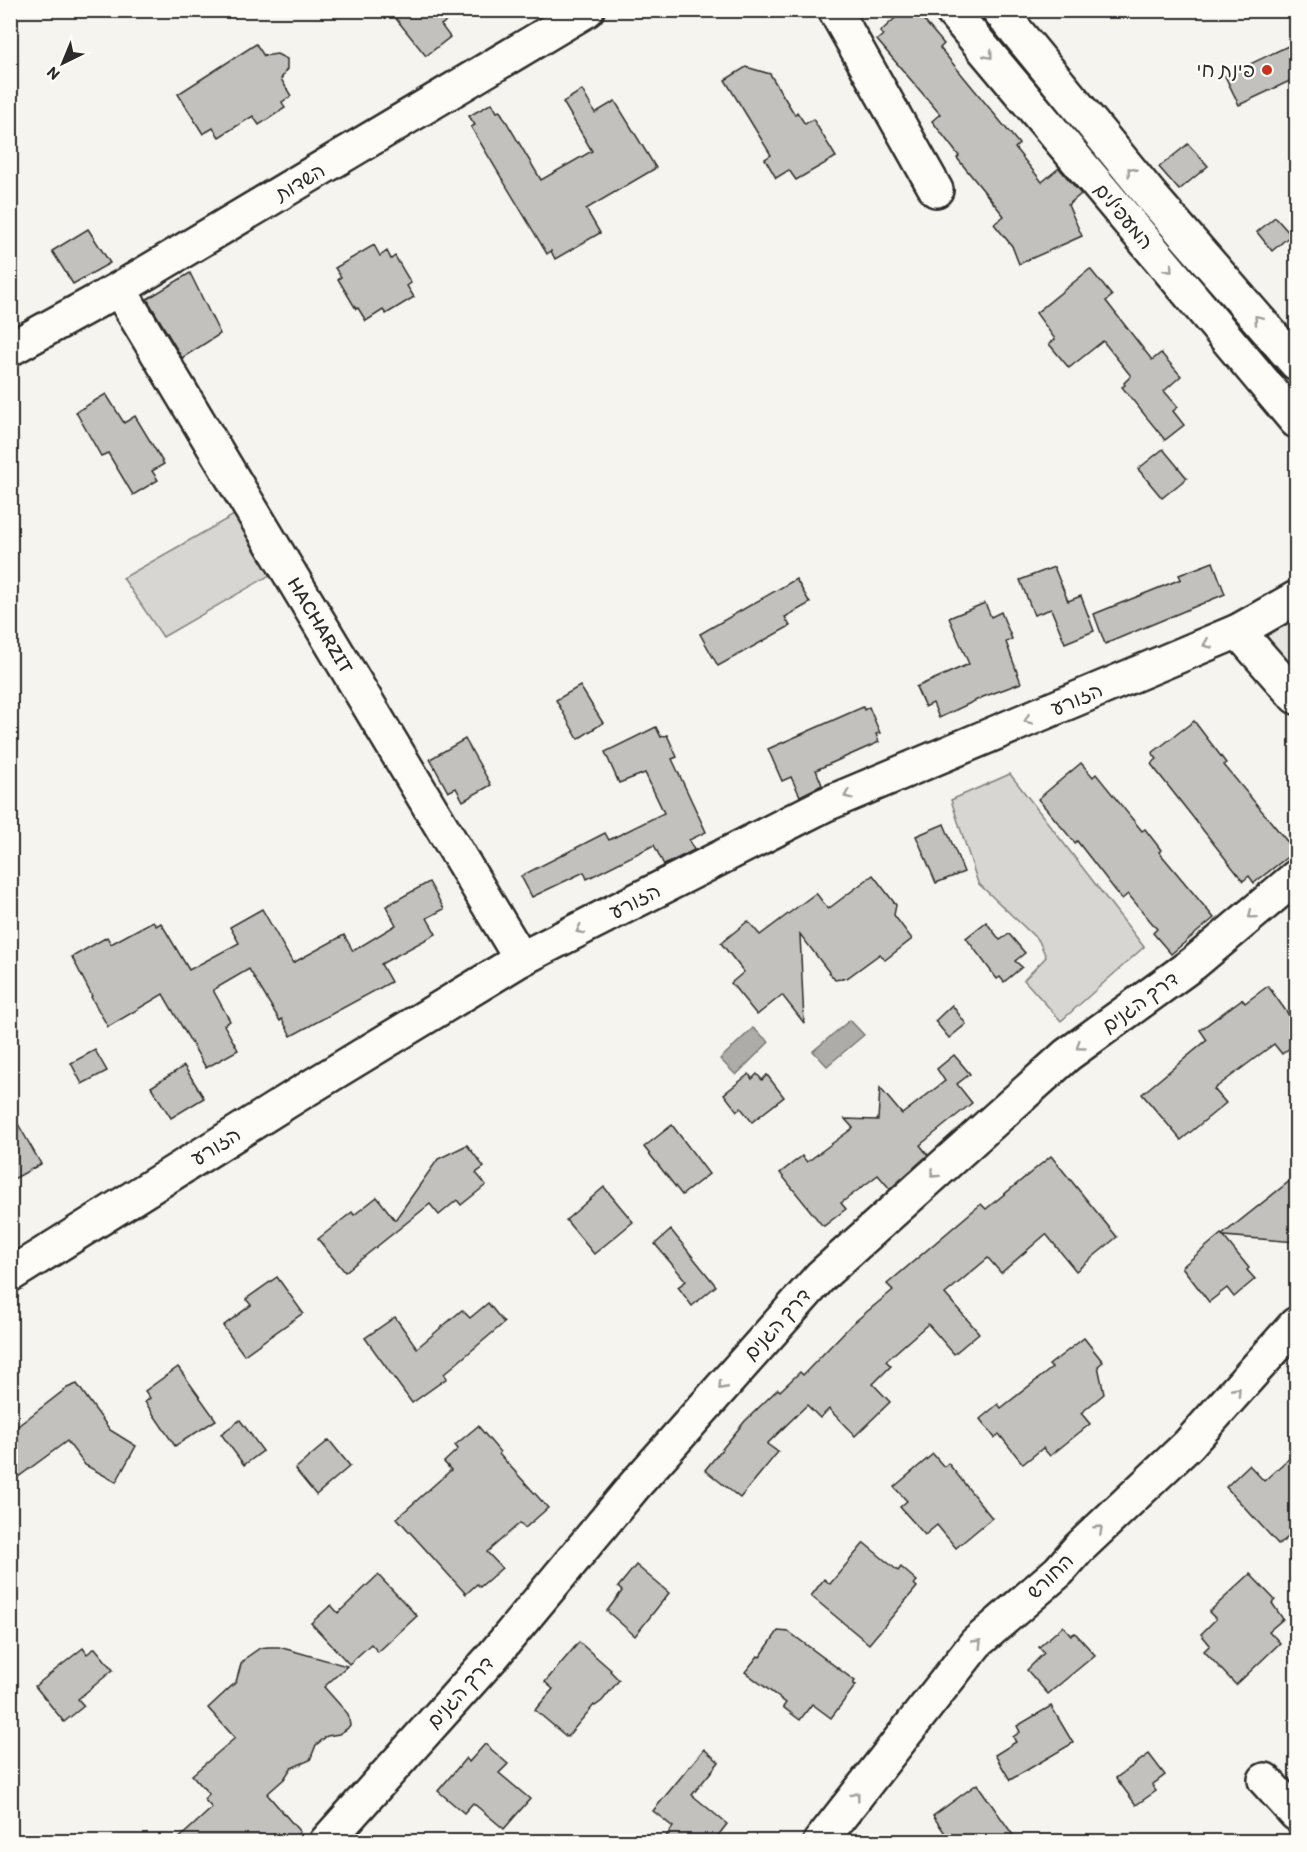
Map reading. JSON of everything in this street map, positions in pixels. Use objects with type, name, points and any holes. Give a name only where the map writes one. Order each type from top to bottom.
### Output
[{"type":"street","name":"השדות","points":[[10,350],[119,289],[587,10]]},
{"type":"street","points":[[835,10],[936,190]]},
{"type":"street","name":"המעפילים","points":[[951,10],[1296,421]]},
{"type":"street","name":"המעפילים","points":[[999,10],[1152,197],[1296,363]]},
{"type":"street","name":"HACHARZIT","points":[[119,289],[521,960]]},
{"type":"street","name":"הזורע","points":[[10,1275],[299,1094],[521,960],[824,805],[1238,632],[1296,598]]},
{"type":"street","points":[[1238,632],[1296,697]]},
{"type":"street","name":"דרך הגנים","points":[[326,1842],[492,1657],[635,1485],[821,1276],[1067,1055],[1194,963],[1296,877]]},
{"type":"street","name":"החורש","points":[[820,1842],[976,1643],[1059,1571],[1079,1548],[1188,1445],[1295,1329]]},
{"type":"street","points":[[1264,1780],[1296,1814]]},
{"type":"shaded area","points":[[241,511],[279,570],[163,637],[123,578]]},
{"type":"shaded area","points":[[1296,611],[1296,687],[1253,637]]},
{"type":"shaded area","points":[[1010,774],[1144,947],[1061,1021],[1024,980],[1046,957],[1039,941],[978,883],[951,800]]},
{"type":"shaded area","points":[[850,1020],[864,1035],[827,1066],[813,1051]]},
{"type":"shaded area","points":[[753,1028],[769,1042],[736,1075],[720,1059]]},
{"type":"building","points":[[389,10],[461,10],[441,25],[450,37],[426,56]]},
{"type":"building","points":[[904,10],[915,10],[944,44],[940,48],[1019,144],[1015,148],[1042,182],[1059,168],[1081,194],[1068,205],[1082,236],[1019,264],[1012,246],[994,224],[1004,216],[957,158],[959,156],[932,121],[940,114],[877,40],[883,35],[880,32]]},
{"type":"building","points":[[256,44],[264,56],[277,54],[287,59],[287,69],[281,79],[291,96],[282,102],[285,108],[259,125],[253,116],[219,137],[213,128],[203,134],[178,94]]},
{"type":"building","name":"פינת חי","points":[[1288,46],[1296,64],[1296,78],[1239,105],[1225,76]]},
{"type":"building","points":[[746,67],[770,74],[795,115],[797,112],[805,124],[813,119],[836,157],[796,180],[789,170],[776,178],[765,159],[771,155],[725,80]]},
{"type":"building","points":[[582,90],[595,113],[615,101],[656,168],[586,209],[600,233],[555,259],[551,251],[547,254],[471,127],[475,125],[469,116],[492,103],[497,112],[500,111],[541,180],[592,151],[563,102]]},
{"type":"building","points":[[1188,144],[1208,166],[1179,190],[1159,167]]},
{"type":"building","points":[[1275,217],[1291,235],[1272,251],[1257,232]]},
{"type":"building","points":[[88,229],[110,263],[73,284],[52,251]]},
{"type":"building","points":[[374,245],[380,256],[387,251],[391,259],[395,256],[411,283],[407,286],[414,297],[386,314],[383,310],[366,321],[338,279],[341,277],[335,268]]},
{"type":"building","points":[[1090,269],[1112,296],[1106,301],[1152,360],[1161,353],[1181,376],[1164,391],[1178,407],[1173,411],[1184,425],[1165,440],[1122,387],[1131,376],[1103,341],[1069,368],[1049,344],[1055,339],[1036,313]]},
{"type":"building","points":[[190,273],[220,334],[182,358],[147,299]]},
{"type":"building","points":[[106,394],[124,423],[135,416],[164,464],[152,471],[158,480],[133,495],[108,453],[101,456],[76,412]]},
{"type":"building","points":[[1163,449],[1187,478],[1162,498],[1138,469]]},
{"type":"building","points":[[1213,562],[1225,594],[1105,644],[1094,614],[1181,579],[1179,575]]},
{"type":"building","points":[[1054,567],[1068,601],[1081,596],[1094,631],[1065,643],[1051,609],[1034,615],[1020,580]]},
{"type":"building","points":[[796,579],[810,603],[785,617],[790,626],[718,666],[700,634]]},
{"type":"building","points":[[985,603],[991,617],[1001,612],[1012,639],[1006,642],[1021,683],[983,697],[939,718],[933,703],[925,707],[916,687],[969,664],[949,618]]},
{"type":"building","points":[[580,686],[603,723],[578,739],[556,700]]},
{"type":"building","points":[[863,707],[864,710],[869,707],[880,733],[876,734],[879,742],[816,770],[822,785],[800,796],[791,777],[782,781],[768,749]]},
{"type":"building","points":[[1194,721],[1226,763],[1224,765],[1295,851],[1254,883],[1249,876],[1243,881],[1151,764],[1157,759],[1152,753]]},
{"type":"building","points":[[656,727],[661,737],[667,735],[677,757],[672,759],[706,832],[689,840],[694,850],[664,865],[654,845],[587,879],[584,872],[532,897],[521,876],[605,833],[609,840],[664,813],[645,773],[619,783],[605,752]]},
{"type":"building","points":[[465,739],[491,785],[463,801],[456,788],[448,792],[430,759]]},
{"type":"building","points":[[1081,763],[1093,777],[1096,774],[1142,831],[1145,829],[1161,850],[1159,852],[1214,918],[1171,954],[1153,933],[1157,929],[1128,894],[1122,899],[1077,841],[1075,843],[1038,799]]},
{"type":"building","points":[[944,824],[964,872],[936,883],[916,836]]},
{"type":"building","points":[[873,875],[896,905],[894,915],[912,939],[885,960],[880,954],[847,978],[835,980],[800,934],[804,1023],[782,995],[757,1015],[731,983],[744,972],[721,943],[748,921],[760,935],[816,893],[828,909]]},
{"type":"building","points":[[429,882],[444,909],[427,918],[436,934],[381,964],[391,982],[291,1036],[249,969],[213,990],[230,1021],[224,1025],[238,1050],[206,1068],[163,994],[108,1027],[72,957],[107,937],[111,944],[153,921],[156,926],[161,923],[189,970],[239,943],[230,927],[262,909],[293,963],[344,935],[353,951],[396,925],[386,906]]},
{"type":"building","points":[[986,922],[1000,940],[1009,934],[1025,953],[1015,961],[1022,967],[1004,982],[1000,977],[997,979],[966,938]]},
{"type":"building","points":[[1268,986],[1296,1025],[1296,1043],[1282,1054],[1274,1044],[1214,1089],[1226,1103],[1181,1140],[1142,1094],[1207,1040],[1200,1030],[1242,999],[1245,1003]]},
{"type":"building","points":[[952,1005],[966,1024],[949,1038],[935,1021]]},
{"type":"building","points":[[95,1050],[107,1071],[82,1084],[71,1063]]},
{"type":"building","points":[[954,1055],[970,1074],[957,1084],[972,1103],[920,1145],[928,1155],[890,1189],[878,1175],[841,1203],[846,1209],[824,1226],[821,1224],[780,1173],[802,1156],[807,1162],[853,1128],[845,1119],[878,1120],[880,1088],[902,1114],[945,1081],[937,1069]]},
{"type":"building","points":[[184,1066],[204,1098],[171,1118],[151,1087]]},
{"type":"building","points":[[749,1074],[752,1079],[757,1074],[762,1080],[767,1075],[784,1097],[752,1122],[741,1108],[737,1111],[724,1094]]},
{"type":"building","points":[[10,1110],[41,1164],[10,1181]]},
{"type":"building","points":[[672,1125],[709,1174],[682,1195],[644,1147]]},
{"type":"building","points":[[467,1145],[484,1167],[476,1173],[486,1185],[461,1205],[457,1200],[439,1215],[430,1204],[345,1272],[318,1239],[352,1212],[354,1215],[377,1197],[395,1220],[438,1159]]},
{"type":"building","points":[[1051,1156],[1117,1237],[1076,1271],[1046,1234],[1001,1273],[988,1258],[945,1294],[979,1333],[954,1354],[928,1324],[886,1361],[891,1366],[873,1384],[890,1402],[855,1436],[829,1409],[820,1418],[807,1405],[767,1444],[778,1452],[740,1498],[705,1470],[745,1421],[778,1389],[780,1391],[800,1372],[803,1375],[851,1325],[893,1290],[887,1284],[981,1204],[986,1209]]},
{"type":"building","points":[[1296,1176],[1296,1242],[1223,1236],[1255,1279],[1234,1297],[1227,1288],[1209,1302],[1182,1267]]},
{"type":"building","points":[[604,1187],[633,1222],[594,1254],[566,1220]]},
{"type":"building","points":[[671,1230],[716,1286],[692,1306],[678,1287],[686,1281],[655,1244]]},
{"type":"building","points":[[277,1277],[303,1313],[244,1355],[223,1326],[251,1305],[246,1299]]},
{"type":"building","points":[[488,1303],[504,1323],[444,1374],[447,1378],[412,1403],[365,1338],[395,1317],[417,1348],[462,1310],[470,1318]]},
{"type":"building","points":[[1084,1338],[1103,1362],[1098,1366],[1104,1394],[1081,1413],[1090,1424],[1050,1456],[1043,1448],[1023,1464],[999,1434],[995,1438],[980,1419],[998,1404],[1001,1408],[1052,1368],[1049,1365]]},
{"type":"building","points":[[178,1367],[216,1420],[175,1446],[145,1402],[150,1398],[145,1391]]},
{"type":"building","points":[[77,1384],[110,1430],[136,1446],[116,1482],[85,1465],[67,1441],[10,1483],[10,1432],[67,1388]]},
{"type":"building","points":[[240,1420],[263,1451],[244,1465],[221,1434]]},
{"type":"building","points":[[478,1426],[500,1452],[499,1454],[548,1508],[525,1528],[520,1523],[487,1552],[502,1568],[480,1587],[477,1584],[466,1594],[397,1518],[451,1470],[444,1462],[458,1449],[455,1445]]},
{"type":"building","points":[[329,1440],[350,1466],[316,1495],[295,1469]]},
{"type":"building","points":[[1296,1452],[1296,1530],[1279,1545],[1226,1487],[1249,1465],[1264,1481]]},
{"type":"building","points":[[933,1454],[944,1467],[948,1463],[992,1518],[956,1548],[937,1525],[925,1535],[900,1507],[907,1501],[894,1487]]},
{"type":"building","points":[[864,1543],[898,1571],[901,1567],[917,1581],[914,1584],[917,1587],[869,1644],[811,1596],[824,1579],[830,1584]]},
{"type":"building","points":[[636,1565],[669,1593],[635,1636],[607,1611],[622,1591],[618,1587]]},
{"type":"building","points":[[1250,1574],[1275,1600],[1272,1603],[1283,1619],[1269,1631],[1280,1643],[1236,1685],[1204,1651],[1210,1645],[1201,1634],[1216,1619],[1209,1612]]},
{"type":"building","points":[[378,1575],[417,1616],[378,1652],[371,1644],[349,1664],[311,1623],[331,1605],[338,1613]]},
{"type":"building","points":[[1063,1626],[1071,1635],[1075,1633],[1095,1655],[1048,1694],[1027,1670],[1044,1653],[1039,1647]]},
{"type":"building","points":[[778,1631],[789,1632],[855,1681],[853,1684],[856,1685],[831,1718],[812,1704],[800,1720],[783,1707],[786,1703],[745,1672],[758,1656],[760,1657]]},
{"type":"building","points":[[579,1642],[619,1680],[567,1737],[535,1710],[553,1689],[545,1682]]},
{"type":"building","points":[[279,1647],[347,1666],[324,1687],[348,1714],[350,1725],[339,1734],[327,1736],[316,1745],[310,1760],[291,1768],[284,1779],[267,1794],[300,1832],[289,1842],[175,1842],[212,1808],[204,1799],[209,1794],[192,1775],[235,1738],[208,1708],[236,1682],[241,1664],[247,1657],[260,1648]]},
{"type":"building","points":[[83,1648],[87,1654],[95,1648],[113,1670],[78,1699],[84,1706],[64,1722],[35,1686]]},
{"type":"building","points":[[1051,1706],[1073,1743],[1010,1780],[995,1755],[1016,1742],[1013,1737],[1020,1732],[1017,1726]]},
{"type":"building","points":[[485,1744],[508,1764],[499,1773],[530,1799],[504,1829],[473,1803],[464,1813],[438,1791],[466,1758],[469,1762]]},
{"type":"building","points":[[704,1749],[719,1762],[692,1795],[727,1824],[713,1842],[662,1842],[673,1827],[653,1811]]},
{"type":"building","points":[[1149,1754],[1165,1775],[1152,1785],[1156,1791],[1136,1805],[1116,1778]]},
{"type":"building","points":[[977,1784],[1018,1842],[951,1842],[933,1816]]},
{"type":"place","name":"פינת חי","points":[[1267,70]]}]
